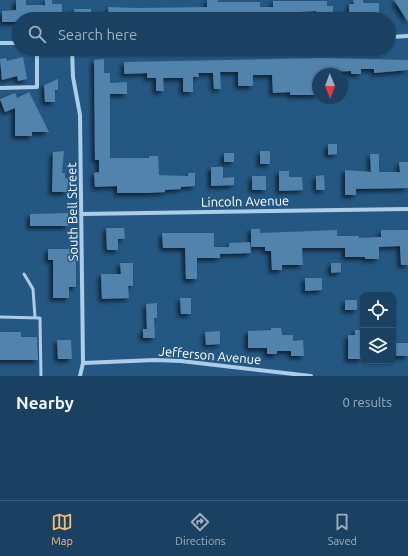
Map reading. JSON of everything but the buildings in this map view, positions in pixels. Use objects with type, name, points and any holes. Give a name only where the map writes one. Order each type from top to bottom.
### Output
[{"type":"street","points":[[396,37],[408,36]]},
{"type":"street","points":[[0,43],[12,43]]},
{"type":"street","points":[[0,88],[37,87],[37,56]]},
{"type":"street","name":"South Bell Street","points":[[72,56],[73,77],[80,115],[83,363],[80,376]]},
{"type":"street","name":"Lincoln Avenue","points":[[82,214],[408,209]]},
{"type":"street","name":"Jefferson Avenue","points":[[83,363],[155,360],[181,361],[311,376]]},
{"type":"lane","points":[[24,274],[34,289],[35,317]]},
{"type":"lane","points":[[0,317],[40,318],[41,376]]}]
